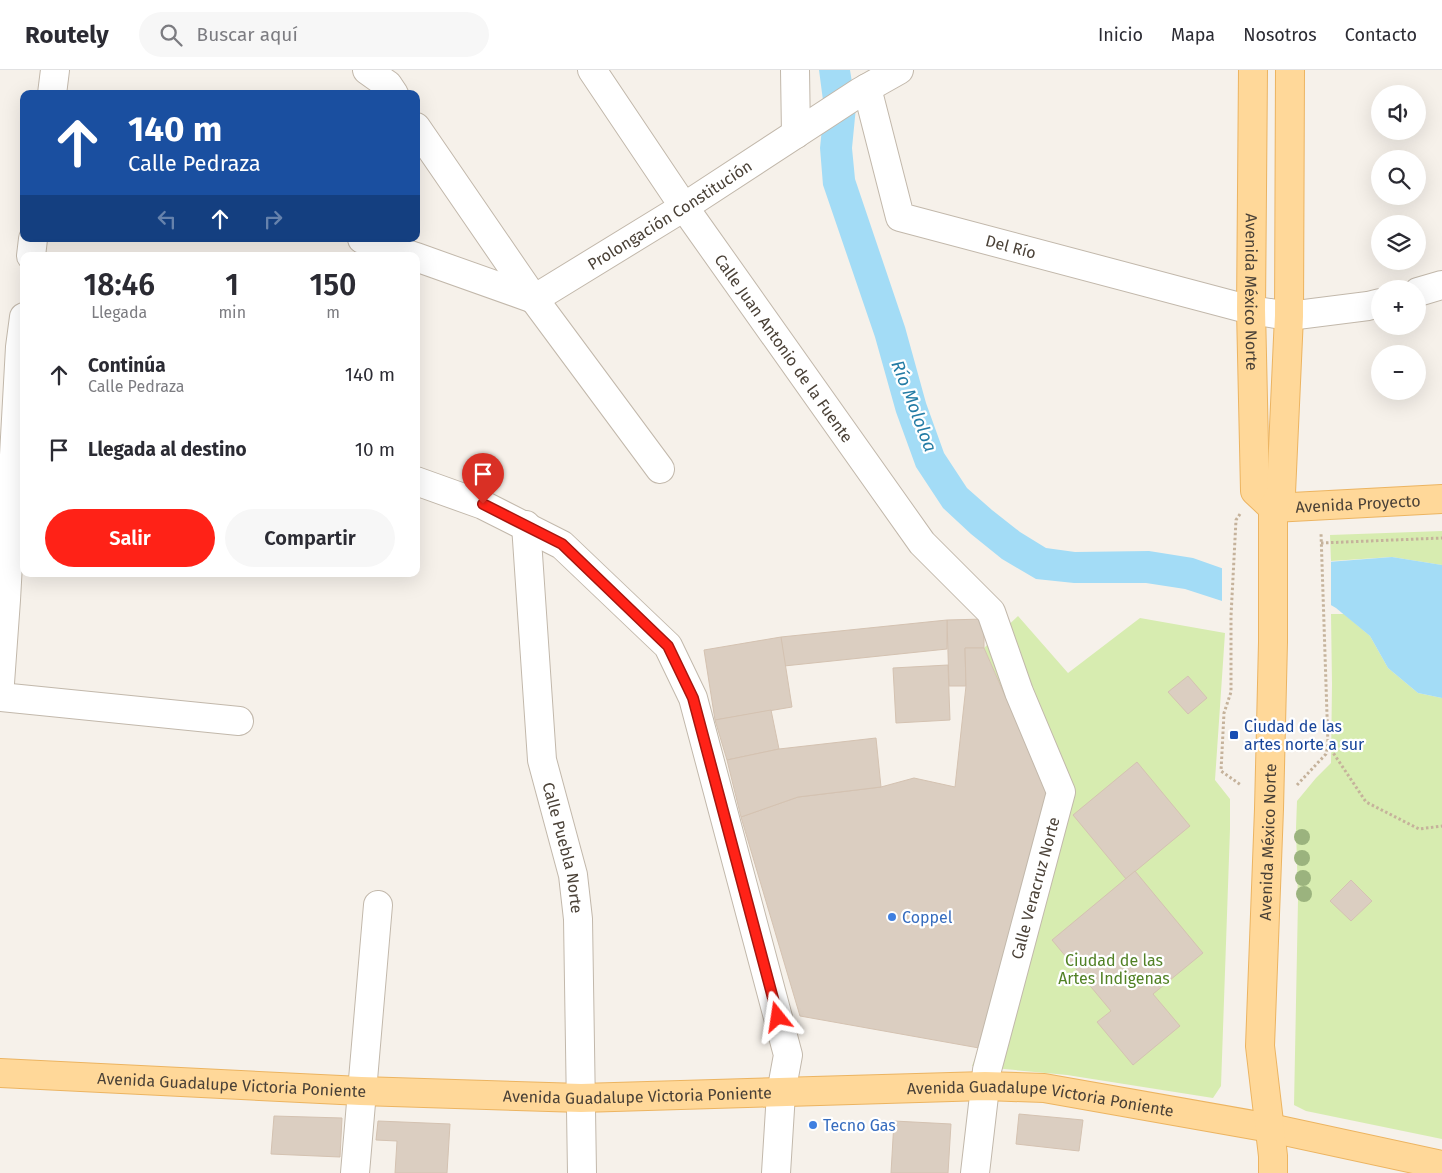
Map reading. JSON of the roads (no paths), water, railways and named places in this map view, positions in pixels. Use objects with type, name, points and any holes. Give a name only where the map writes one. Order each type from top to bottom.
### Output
[{"type":"main road","name":"Avenida México Norte","points":[[1253,70],[1251,310],[1255,491],[1272,508]]},
{"type":"main road","name":"Avenida México Norte","points":[[1273,1173],[1273,1156],[1260,1046],[1273,642],[1274,540],[1272,508],[1281,493],[1289,316],[1290,70]]},
{"type":"main road","name":"Avenida Proyecto","points":[[1272,508],[1442,498]]},
{"type":"main road","name":"Avenida Guadalupe Victoria Poniente","points":[[0,1073],[362,1092],[581,1098],[985,1086],[1044,1088],[1270,1128],[1442,1165]]},
{"type":"street","points":[[52,90],[55,70]]},
{"type":"street","points":[[367,70],[388,85],[391,90]]},
{"type":"street","name":"Calle Juan Antonio de la Fuente","points":[[592,70],[684,207],[922,543],[991,612]]},
{"type":"street","points":[[794,70],[801,131]]},
{"type":"street","name":"Prolongación Constitución","points":[[534,299],[684,207],[864,90],[899,70]]},
{"type":"street","name":"Del Río","points":[[864,90],[900,218],[1251,310]]},
{"type":"street","points":[[420,133],[534,299],[660,469]]},
{"type":"street","points":[[371,242],[400,252]]},
{"type":"street","points":[[420,259],[534,299]]},
{"type":"street","points":[[1426,289],[1442,284]]},
{"type":"street","points":[[1251,310],[1289,316],[1371,305]]},
{"type":"street","points":[[0,683],[15,346],[20,329]]},
{"type":"street","points":[[420,482],[483,504],[562,544],[668,646],[693,698],[788,1055],[781,1092],[776,1173]]},
{"type":"street","name":"Calle Puebla Norte","points":[[526,525],[542,760],[572,875],[578,919],[582,1173]]},
{"type":"street","name":"Calle Veracruz Norte","points":[[975,1173],[987,1070],[1061,792],[1019,692],[991,612]]},
{"type":"street","points":[[0,697],[239,721]]},
{"type":"street","points":[[356,1173],[378,905]]},
{"type":"water","name":"Río Mololoa","points":[[819,70],[850,70],[856,107],[852,148],[855,179],[905,327],[926,403],[944,453],[967,488],[1020,532],[1046,548],[1075,552],[1149,551],[1193,558],[1227,570],[1392,557],[1442,565],[1442,698],[1418,693],[1388,668],[1370,636],[1336,608],[1305,590],[1266,600],[1222,601],[1185,589],[1146,583],[1074,583],[1036,579],[1002,559],[943,508],[916,467],[896,412],[875,337],[823,185],[820,148],[824,108]]},
{"type":"place","name":"Ciudad de las artes norte a sur","points":[[1234,735]]},
{"type":"place","name":"Coppel","points":[[892,917]]},
{"type":"place","name":"Tecno Gas","points":[[813,1125]]},
{"type":"park label","name":"Ciudad de las Artes Indigenas","points":[[1114,969]]}]
